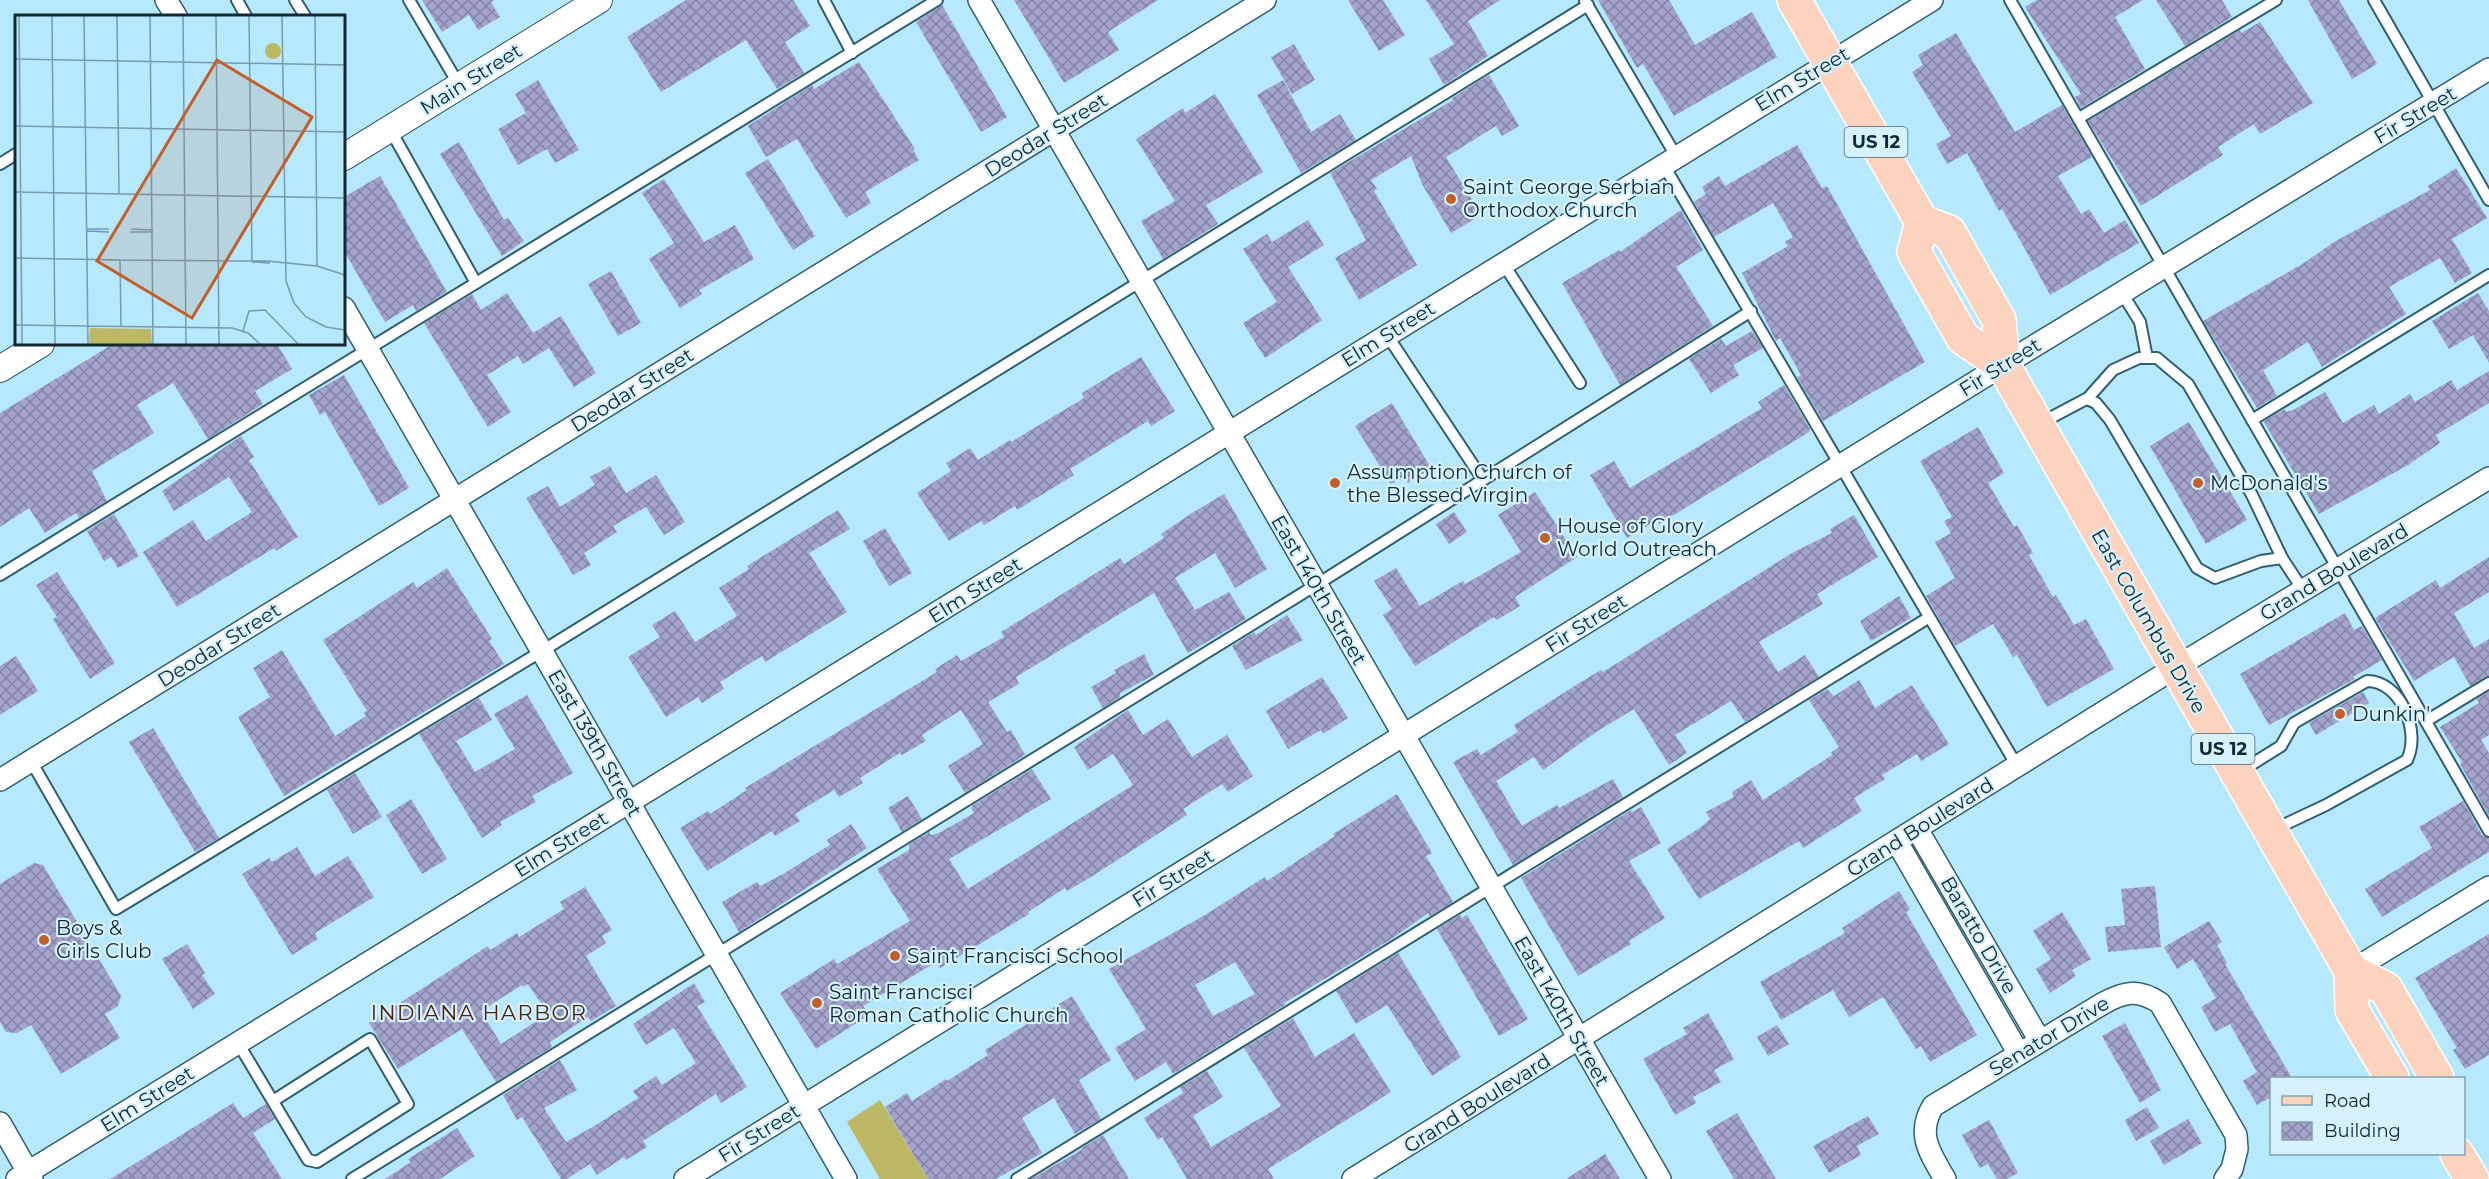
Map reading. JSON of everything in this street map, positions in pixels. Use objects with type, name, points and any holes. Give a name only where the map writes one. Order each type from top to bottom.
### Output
[{"type":"main road","name":"East Columbus Drive","points":[[1794,0],[1922,222],[1948,232],[1999,320],[2002,365],[2351,970],[2352,1010],[2391,1077]]},
{"type":"main road","points":[[2351,970],[2386,989],[2436,1077]]},
{"type":"main road","points":[[2458,1155],[2472,1179]]},
{"type":"street","points":[[166,0],[175,15]]},
{"type":"street","name":"Main Street","points":[[345,156],[599,0]]},
{"type":"street","name":"East 140th Street","points":[[979,0],[1659,1179]]},
{"type":"street","name":"Deodar Street","points":[[0,780],[1265,0]]},
{"type":"street","name":"Elm Street","points":[[26,1177],[628,802],[1932,0]]},
{"type":"street","name":"Fir Street","points":[[685,1179],[2002,365],[2489,69]]},
{"type":"street","name":"East 139th Street","points":[[345,310],[846,1179]]},
{"type":"street","points":[[0,369],[39,345]]},
{"type":"street","name":"Grand Boulevard","points":[[1353,1179],[2176,667],[2489,478]]},
{"type":"street","name":"Baratto Drive","points":[[1917,829],[2040,1041]]},
{"type":"street","name":"Baratto Drive","points":[[1897,842],[2019,1054]]},
{"type":"street","points":[[2351,970],[2489,887]]},
{"type":"street","name":"Senator Drive","points":[[1945,1179],[1929,1151],[1925,1119],[1933,1106],[2115,997],[2145,993],[2160,1003],[2236,1135],[2237,1149],[2232,1169],[2225,1179]]},
{"type":"street","points":[[0,1124],[26,1177]]},
{"type":"lane","points":[[237,0],[245,15]]},
{"type":"lane","points":[[295,0],[304,15]]},
{"type":"lane","points":[[409,0],[460,86]]},
{"type":"lane","points":[[824,0],[852,53]]},
{"type":"lane","points":[[0,575],[937,0]]},
{"type":"lane","points":[[2010,0],[2489,831]]},
{"type":"lane","points":[[2079,118],[2276,0]]},
{"type":"lane","points":[[2374,0],[2489,200]]},
{"type":"lane","points":[[31,761],[116,909],[542,651],[1586,3],[1751,311],[1928,618],[2017,766]]},
{"type":"lane","points":[[390,129],[476,283]]},
{"type":"lane","points":[[0,164],[15,154]]},
{"type":"lane","points":[[1503,263],[1580,383]]},
{"type":"lane","points":[[2252,420],[2489,275]]},
{"type":"lane","points":[[2122,293],[2140,322],[2147,358]]},
{"type":"lane","points":[[352,1179],[1316,585],[1751,311]]},
{"type":"lane","points":[[1387,335],[1483,480]]},
{"type":"lane","points":[[2037,425],[2087,399],[2112,370],[2139,358],[2157,358],[2188,384],[2252,495],[2282,558],[2303,590]]},
{"type":"lane","points":[[2087,399],[2096,403],[2110,420],[2197,568],[2216,578],[2261,561],[2282,558]]},
{"type":"lane","points":[[1017,1179],[1928,618]]},
{"type":"lane","points":[[2237,773],[2281,746],[2294,723],[2367,681],[2378,681],[2388,685],[2396,693],[2412,737],[2412,750],[2407,759],[2326,805],[2270,831]]},
{"type":"lane","points":[[2426,721],[2489,683]]},
{"type":"lane","points":[[238,1043],[308,1160],[317,1162],[408,1104],[370,1039],[273,1101]]},
{"type":"shaded area","points":[[880,1100],[928,1179],[880,1179],[847,1122]]},
{"type":"building","points":[[422,0],[494,0],[491,2],[500,17],[478,30],[469,15],[442,32]]},
{"type":"building","points":[[686,0],[793,0],[810,26],[785,42],[804,73],[777,89],[746,40],[661,92],[627,37]]},
{"type":"building","points":[[1014,0],[1158,0],[1108,32],[1119,50],[1064,83]]},
{"type":"building","points":[[1348,0],[1383,0],[1405,35],[1379,51]]},
{"type":"building","points":[[1426,0],[1500,0],[1468,21],[1488,56],[1444,85],[1429,59],[1454,44]]},
{"type":"building","points":[[1598,0],[1669,0],[1695,45],[1752,12],[1777,57],[1674,116],[1643,64],[1637,68]]},
{"type":"building","points":[[2037,0],[2143,0],[2115,17],[2145,69],[2081,108],[2075,97],[2081,94],[2025,7]]},
{"type":"building","points":[[2156,0],[2222,0],[2232,17],[2185,46]]},
{"type":"building","points":[[2308,0],[2339,0],[2377,64],[2352,79]]},
{"type":"building","points":[[942,5],[1007,117],[981,132],[916,22]]},
{"type":"building","points":[[2260,22],[2313,103],[2260,134],[2254,124],[2218,147],[2223,155],[2141,206],[2088,121],[2240,30],[2241,33]]},
{"type":"building","points":[[1956,33],[2015,132],[2062,105],[2092,157],[2058,176],[2081,214],[2089,209],[2104,233],[2125,220],[2139,243],[2050,295],[2002,209],[1999,211],[1967,153],[1947,164],[1936,144],[1951,136],[1912,72],[1923,65],[1918,55]]},
{"type":"building","points":[[1294,44],[1315,80],[1292,94],[1271,57]]},
{"type":"building","points":[[859,62],[915,149],[913,150],[919,160],[865,192],[871,203],[846,218],[797,139],[766,157],[748,126],[812,85],[814,89]]},
{"type":"building","points":[[1489,75],[1519,126],[1502,136],[1496,126],[1446,157],[1481,215],[1451,233],[1422,184],[1411,156],[1371,180],[1377,189],[1374,191],[1417,265],[1359,300],[1335,258],[1366,240],[1330,173],[1453,100],[1452,98]]},
{"type":"building","points":[[538,80],[579,150],[555,163],[547,149],[518,165],[498,129],[526,113],[515,94]]},
{"type":"building","points":[[1283,80],[1311,132],[1340,114],[1356,140],[1301,173],[1257,95]]},
{"type":"building","points":[[1215,94],[1263,172],[1206,205],[1218,224],[1163,259],[1141,221],[1175,201],[1136,139],[1183,108],[1185,113]]},
{"type":"building","points":[[459,142],[504,220],[508,218],[524,241],[502,256],[440,154]]},
{"type":"building","points":[[1797,145],[1822,188],[1827,186],[1925,362],[1823,421],[1797,377],[1801,375],[1780,338],[1776,341],[1742,273],[1788,246],[1785,242],[1793,237],[1773,203],[1714,237],[1694,202],[1706,194],[1702,187],[1719,176],[1725,186]]},
{"type":"building","points":[[768,159],[815,236],[793,250],[745,173]]},
{"type":"building","points":[[2456,168],[2487,218],[2452,239],[2472,273],[2455,283],[2440,258],[2389,287],[2406,314],[2322,367],[2308,342],[2263,370],[2277,396],[2257,408],[2203,321],[2304,263],[2334,242],[2430,190],[2428,186]]},
{"type":"building","points":[[380,176],[447,292],[416,311],[413,305],[385,322],[345,253],[345,196]]},
{"type":"building","points":[[664,179],[704,242],[735,225],[754,259],[699,290],[702,294],[680,308],[649,259],[674,243],[642,193]]},
{"type":"building","points":[[1681,210],[1703,250],[1676,267],[1713,326],[1620,385],[1562,283],[1619,250],[1620,252]]},
{"type":"building","points":[[1308,220],[1324,245],[1288,267],[1322,320],[1265,358],[1243,323],[1277,302],[1243,249],[1267,234],[1272,242]]},
{"type":"building","points":[[611,271],[641,323],[618,336],[588,284]]},
{"type":"building","points":[[507,293],[533,333],[561,316],[596,373],[574,387],[549,348],[523,364],[518,356],[487,375],[511,412],[488,427],[424,323],[472,294],[481,310]]},
{"type":"building","points":[[2478,293],[2489,311],[2489,363],[2473,335],[2449,349],[2432,321]]},
{"type":"building","points":[[1752,331],[1763,348],[1733,365],[1739,375],[1711,393],[1689,359],[1721,339],[1726,346]]},
{"type":"building","points":[[111,345],[278,345],[292,369],[255,391],[263,404],[208,439],[173,383],[137,405],[154,433],[92,471],[107,501],[79,518],[76,513],[45,533],[29,508],[0,527],[0,413]]},
{"type":"building","points":[[1141,357],[1175,411],[1151,426],[1148,421],[1070,469],[1074,475],[1017,510],[1015,506],[984,525],[981,521],[949,541],[917,493],[951,471],[946,463],[970,448],[978,460],[1084,398],[1082,393]]},
{"type":"building","points":[[2489,371],[2489,403],[2436,435],[2440,443],[2408,465],[2319,514],[2264,421],[2285,409],[2286,412],[2293,410],[2325,392],[2343,423],[2374,405],[2379,414],[2410,394],[2415,402],[2451,380],[2457,390]]},
{"type":"building","points":[[344,375],[409,488],[379,506],[325,412],[320,415],[309,395]]},
{"type":"building","points":[[1784,385],[1810,429],[1809,432],[1659,524],[1657,520],[1627,538],[1590,475],[1614,461],[1630,488],[1762,408],[1758,402]]},
{"type":"building","points":[[1392,403],[1431,468],[1408,483],[1404,476],[1391,484],[1355,426]]},
{"type":"building","name":"McDonald's","points":[[2189,422],[2247,520],[2206,544],[2150,446]]},
{"type":"building","points":[[1978,427],[2004,473],[1988,483],[2014,527],[2017,525],[2033,553],[2029,555],[2053,597],[2056,595],[2074,625],[2086,619],[2114,669],[2047,707],[2017,655],[2013,657],[1993,624],[1955,646],[1926,596],[1955,578],[1935,542],[1951,533],[1944,521],[1952,517],[1920,461]]},
{"type":"building","points":[[241,436],[254,457],[249,460],[298,537],[276,551],[274,548],[177,607],[143,552],[193,520],[206,541],[252,512],[229,477],[174,511],[162,491]]},
{"type":"building","points":[[610,466],[626,493],[656,475],[685,522],[664,535],[646,507],[613,526],[617,532],[584,553],[591,565],[573,575],[526,498],[548,486],[560,507],[595,485],[590,477]]},
{"type":"building","points":[[1535,492],[1577,557],[1515,597],[1520,606],[1497,620],[1494,617],[1415,666],[1383,615],[1392,609],[1374,581],[1396,568],[1420,606],[1463,581],[1465,584],[1521,552],[1498,515]]},
{"type":"building","points":[[1224,494],[1267,569],[1235,588],[1215,553],[1175,578],[1195,610],[1229,592],[1246,619],[1188,653],[1154,593],[1016,677],[1019,684],[988,702],[1007,732],[1011,730],[1025,755],[965,793],[948,766],[983,744],[961,710],[922,735],[926,741],[902,755],[900,753],[860,778],[863,783],[839,797],[834,790],[795,814],[800,821],[775,836],[772,831],[707,871],[680,828],[708,811],[710,814],[747,790],[745,788],[937,672],[935,669],[957,655],[961,661],[1004,637],[1001,632],[1120,558],[1124,564],[1164,538],[1161,534]]},
{"type":"building","points":[[838,510],[850,529],[809,553],[847,612],[765,662],[762,656],[720,682],[724,689],[702,703],[698,697],[666,717],[628,657],[660,637],[652,625],[675,611],[695,642],[737,616],[719,588],[749,569],[747,566]]},
{"type":"building","points":[[1454,512],[1467,532],[1449,544],[1436,524]]},
{"type":"building","points":[[114,514],[139,556],[118,568],[111,557],[104,561],[87,531]]},
{"type":"building","points":[[1854,515],[1878,557],[1817,594],[1823,604],[1759,642],[1778,672],[1805,655],[1819,677],[1745,722],[1731,701],[1675,735],[1687,753],[1669,765],[1634,709],[1596,732],[1543,770],[1534,757],[1496,781],[1522,826],[1557,805],[1559,808],[1613,779],[1623,797],[1513,865],[1453,762],[1477,749],[1481,755],[1518,732],[1514,725],[1576,685],[1601,670],[1603,672],[1792,553],[1832,533],[1830,529]]},
{"type":"building","points":[[885,528],[912,573],[889,586],[863,541]]},
{"type":"building","points":[[2489,557],[2489,592],[2454,613],[2474,648],[2489,639],[2489,676],[2470,686],[2454,657],[2414,681],[2375,618],[2436,580],[2440,588]]},
{"type":"building","points":[[447,568],[492,639],[489,641],[504,664],[284,796],[238,717],[270,697],[253,668],[282,650],[335,736],[366,716],[364,712],[367,711],[323,640],[413,582],[417,588]]},
{"type":"building","points":[[57,572],[115,663],[90,679],[53,619],[57,617],[36,585]]},
{"type":"building","points":[[1899,596],[1911,618],[1871,641],[1860,621]]},
{"type":"building","points":[[2345,613],[2354,630],[2362,626],[2382,660],[2353,677],[2355,679],[2269,725],[2240,674]]},
{"type":"building","points":[[1287,615],[1303,640],[1246,670],[1232,646],[1254,632],[1256,635]]},
{"type":"building","points":[[1144,654],[1154,675],[1120,693],[1120,697],[1103,708],[1091,687],[1116,673],[1114,670]]},
{"type":"building","points":[[16,656],[38,691],[0,715],[0,666]]},
{"type":"building","points":[[1322,677],[1348,718],[1323,734],[1321,730],[1288,749],[1266,711]]},
{"type":"building","points":[[1859,680],[1875,708],[1912,685],[1949,744],[1921,761],[1917,754],[1882,775],[1885,779],[1854,798],[1862,811],[1803,848],[1799,841],[1699,899],[1667,849],[1701,827],[1710,819],[1706,812],[1734,797],[1732,792],[1751,780],[1763,800],[1832,755],[1831,752],[1839,747],[1809,700],[1827,689],[1834,696]]},
{"type":"building","name":"Dunkin'","points":[[2363,692],[2369,703],[2316,735],[2309,723]]},
{"type":"building","points":[[2489,692],[2489,735],[2481,740],[2489,753],[2489,816],[2460,764],[2462,762],[2440,727],[2479,703],[2477,699]]},
{"type":"building","points":[[527,695],[573,773],[532,796],[536,802],[500,822],[502,825],[482,838],[419,734],[479,698],[492,720],[456,741],[475,772],[515,749],[494,714]]},
{"type":"building","points":[[1128,710],[1143,735],[1168,719],[1192,757],[1227,735],[1253,776],[1228,792],[1222,784],[1183,809],[1187,815],[1091,877],[1067,891],[1065,888],[1028,912],[1029,914],[940,968],[936,962],[863,1006],[869,1015],[816,1049],[780,993],[834,959],[837,964],[910,921],[877,869],[909,850],[909,844],[929,832],[931,835],[939,833],[974,813],[971,808],[973,805],[1032,769],[1051,799],[949,859],[968,889],[1133,785],[1113,754],[1088,770],[1074,747]]},
{"type":"building","points":[[153,728],[219,838],[195,852],[129,742]]},
{"type":"building","points":[[355,773],[382,817],[353,834],[327,790]]},
{"type":"building","points":[[1397,794],[1432,853],[1426,856],[1453,902],[1430,916],[1428,913],[1390,940],[1284,1003],[1285,1005],[1173,1074],[1166,1062],[1135,1081],[1115,1048],[1146,1029],[1109,969],[1205,915],[1265,877],[1267,881],[1335,836],[1333,834]],"holes":[[[1235,962],[1255,994],[1213,1016],[1195,985]]]},
{"type":"building","points":[[908,796],[922,819],[902,832],[888,808]]},
{"type":"building","points":[[411,799],[447,859],[422,874],[386,815]]},
{"type":"building","points":[[2463,801],[2482,835],[2489,838],[2489,852],[2382,917],[2365,889],[2432,848],[2419,827]]},
{"type":"building","points":[[1641,807],[1661,843],[1629,861],[1665,918],[1629,941],[1631,944],[1578,976],[1521,878],[1631,810],[1632,812]]},
{"type":"building","points":[[851,824],[867,848],[739,932],[722,902],[757,882],[760,886],[783,874],[830,845],[827,840]]},
{"type":"building","points":[[297,847],[315,876],[348,856],[374,897],[315,933],[318,939],[292,955],[242,874],[269,858],[272,862]]},
{"type":"building","name":"Boys & Girls Club","points":[[34,863],[43,865],[121,996],[118,1006],[105,1014],[120,1038],[61,1074],[31,1025],[17,1033],[6,1032],[0,1022],[0,884]]},
{"type":"building","points":[[2155,886],[2161,947],[2108,952],[2105,927],[2125,925],[2121,889]]},
{"type":"building","points":[[585,887],[612,930],[602,936],[606,943],[586,956],[616,1006],[591,1021],[588,1017],[550,1042],[552,1047],[496,1082],[462,1029],[398,1069],[369,1023],[488,946],[490,950],[517,933],[519,937],[564,909],[560,902]],"holes":[[[528,984],[548,1014],[501,1044],[481,1011],[522,985],[523,987]]]},
{"type":"building","points":[[1899,891],[1910,909],[1906,912],[1977,1035],[1930,1062],[1921,1046],[1916,1049],[1883,997],[1849,1017],[1833,990],[1781,1020],[1760,982],[1845,933],[1842,928]]},
{"type":"building","points":[[2062,912],[2091,959],[2072,970],[2076,976],[2050,993],[2036,969],[2051,959],[2033,931]]},
{"type":"building","points":[[1460,915],[1462,918],[1467,915],[1528,1019],[1499,1036],[1437,929]]},
{"type":"building","points":[[2209,921],[2222,942],[2217,945],[2227,963],[2225,964],[2291,1077],[2270,1077],[2270,1098],[2257,1105],[2243,1081],[2257,1072],[2230,1024],[2215,1032],[2201,1007],[2216,998],[2193,959],[2177,969],[2164,947]]},
{"type":"building","points":[[2489,934],[2489,1055],[2465,1069],[2453,1050],[2457,1048],[2415,978]]},
{"type":"building","points":[[187,944],[205,973],[202,975],[215,994],[193,1009],[162,959]]},
{"type":"building","points":[[1398,953],[1461,1057],[1432,1076],[1387,1005],[1356,1024],[1336,991]]},
{"type":"building","points":[[694,983],[705,1002],[697,1006],[747,1087],[721,1103],[716,1094],[643,1141],[647,1147],[626,1160],[624,1157],[597,1175],[590,1164],[567,1179],[561,1179],[522,1117],[517,1120],[503,1095],[560,1060],[577,1090],[544,1108],[566,1142],[596,1125],[638,1098],[633,1091],[656,1076],[662,1085],[696,1063],[674,1028],[646,1045],[633,1024]]},
{"type":"building","points":[[1072,996],[1111,1060],[1079,1080],[1101,1119],[1075,1134],[1054,1098],[1022,1118],[1042,1153],[996,1179],[928,1179],[885,1107],[907,1093],[912,1101],[946,1079],[947,1081],[988,1055],[985,1050]]},
{"type":"building","points":[[1708,1013],[1734,1059],[1714,1070],[1721,1082],[1693,1097],[1696,1103],[1675,1115],[1643,1059],[1687,1034],[1683,1028]]},
{"type":"building","points":[[1293,1018],[1315,1057],[1354,1033],[1391,1092],[1268,1169],[1274,1179],[1187,1179],[1162,1137],[1158,1140],[1144,1118],[1183,1093],[1180,1087],[1207,1071],[1223,1097],[1193,1116],[1211,1147],[1281,1106],[1244,1048]]},
{"type":"building","points":[[2125,1023],[2161,1090],[2140,1103],[2102,1036]]},
{"type":"building","points":[[1777,1025],[1789,1044],[1768,1056],[1757,1037]]},
{"type":"building","points":[[233,1103],[243,1118],[266,1104],[275,1119],[253,1133],[282,1179],[110,1179]]},
{"type":"building","points":[[2147,1107],[2159,1128],[2136,1141],[2125,1120]]},
{"type":"building","points":[[1737,1113],[1776,1179],[1734,1179],[1706,1131]]},
{"type":"building","points":[[1868,1116],[1879,1134],[1857,1146],[1861,1155],[1829,1173],[1813,1146]]},
{"type":"building","points":[[2188,1119],[2202,1143],[2164,1165],[2150,1141]]},
{"type":"building","points":[[1989,1120],[2018,1173],[2007,1179],[1997,1179],[1988,1164],[1980,1168],[1962,1135]]},
{"type":"building","points":[[457,1128],[475,1156],[440,1179],[385,1179],[411,1162],[408,1159]]},
{"type":"building","points":[[1103,1135],[1129,1179],[1031,1179],[1083,1149]]},
{"type":"building","points":[[1605,1154],[1620,1179],[1566,1179]]},
{"type":"place","name":"Saint George Serbian Orthodox Church","points":[[1451,199]]},
{"type":"place","name":"Assumption Church of the Blessed Virgin","points":[[1335,483]]},
{"type":"place","name":"McDonald's","points":[[2198,483]]},
{"type":"place","name":"House of Glory World Outreach","points":[[1545,538]]},
{"type":"place","name":"Dunkin'","points":[[2340,714]]},
{"type":"place","name":"Boys & Girls Club","points":[[44,940]]},
{"type":"place","name":"Saint Francisci School","points":[[895,956]]},
{"type":"place","name":"Saint Francisci Roman Catholic Church","points":[[817,1003]]},
{"type":"district","name":"INDIANA HARBOR","points":[[479,1012]]}]
